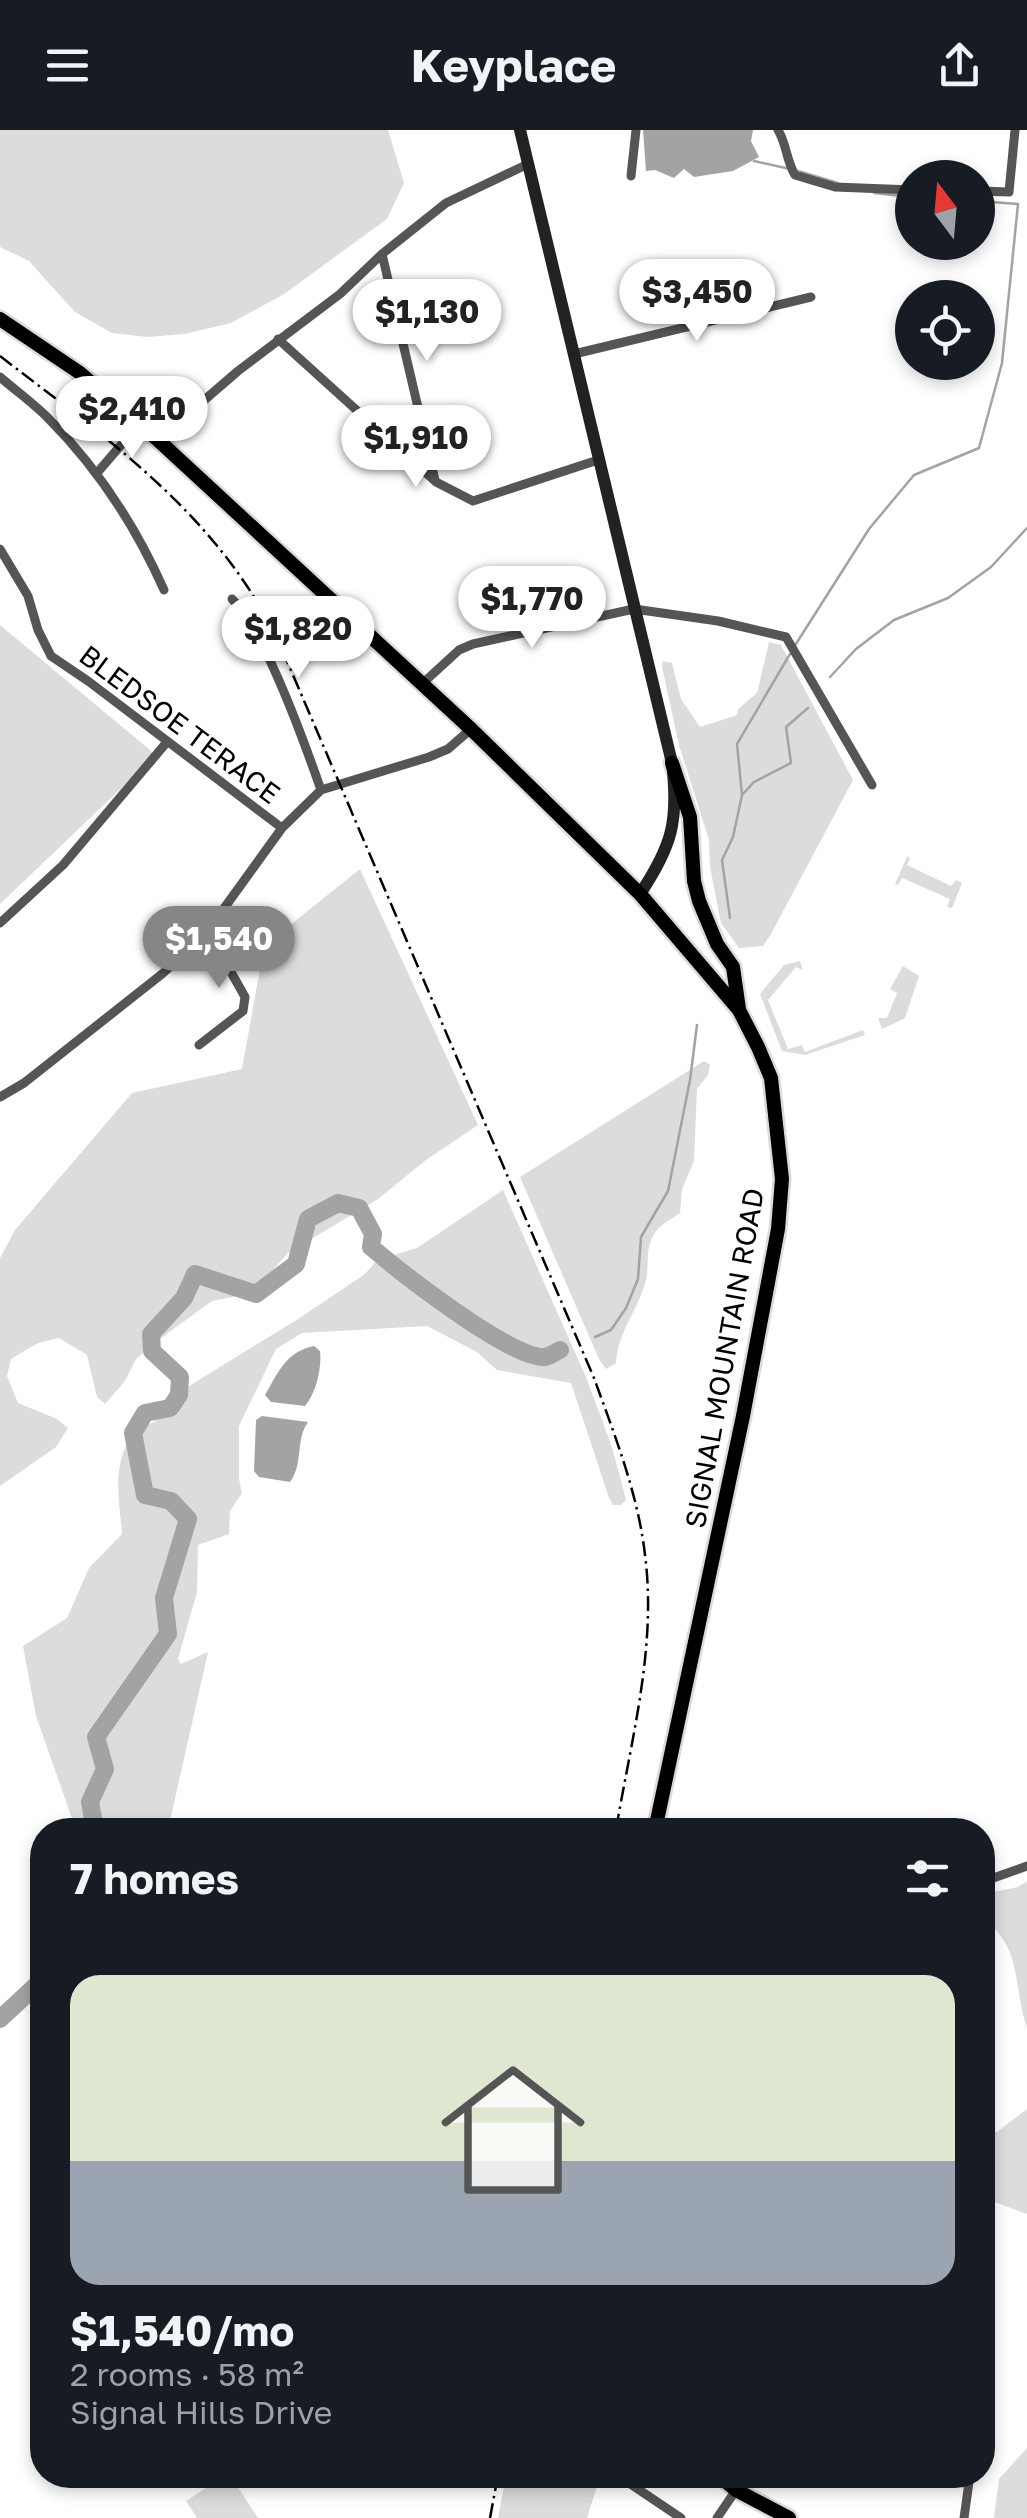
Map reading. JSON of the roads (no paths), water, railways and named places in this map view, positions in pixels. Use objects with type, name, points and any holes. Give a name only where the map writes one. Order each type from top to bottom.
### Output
[{"type":"main road","points":[[520,130],[634,610],[672,763],[690,817],[698,901],[717,944],[733,967],[739,1010]]},
{"type":"main road","name":"SIGNAL MOUNTAIN ROAD","points":[[0,319],[80,373],[158,440],[423,683],[640,894],[739,1010],[770,1078],[782,1180],[778,1229],[743,1416],[657,1818]]},
{"type":"main road","points":[[640,894],[661,862],[675,820],[672,763]]},
{"type":"main road","points":[[734,2488],[789,2518]]},
{"type":"street","points":[[631,176],[636,130]]},
{"type":"street","points":[[778,130],[795,175],[835,188],[895,190]]},
{"type":"street","points":[[995,192],[1009,192],[1014,130]]},
{"type":"street","points":[[158,440],[446,203],[526,165]]},
{"type":"street","points":[[382,254],[436,482]]},
{"type":"street","points":[[574,354],[811,297]]},
{"type":"street","points":[[278,339],[436,482],[473,501],[598,460]]},
{"type":"street","points":[[0,377],[44,414],[96,474],[147,552],[164,590]]},
{"type":"street","points":[[96,474],[139,424]]},
{"type":"street","name":"BLEDSOE TERACE","points":[[0,549],[28,596],[51,656],[282,828]]},
{"type":"street","points":[[232,598],[253,629],[307,748],[321,790]]},
{"type":"street","points":[[423,683],[459,650],[472,644],[634,610],[718,621],[786,637],[872,785]]},
{"type":"street","points":[[0,1097],[24,1083],[162,974],[208,931],[282,828],[321,790],[448,750],[471,729]]},
{"type":"street","points":[[0,922],[63,865],[167,742]]},
{"type":"street","points":[[199,1045],[243,1011],[245,997],[208,931]]},
{"type":"street","points":[[995,1877],[1027,1866]]},
{"type":"street","points":[[636,2488],[681,2518]]},
{"type":"street","points":[[964,2518],[968,2488]]},
{"type":"street","points":[[716,2518],[736,2490]]},
{"type":"waterway","points":[[754,161],[790,169]]},
{"type":"waterway","points":[[798,171],[838,183]]},
{"type":"waterway","points":[[874,193],[895,195]]},
{"type":"waterway","points":[[794,647],[869,529],[914,475],[979,448],[1002,363],[1018,204],[995,202]]},
{"type":"waterway","points":[[830,677],[856,649],[894,620],[948,598],[991,567],[1027,528]]},
{"type":"waterway","points":[[730,918],[722,860],[733,837],[742,795],[737,744],[790,654]]},
{"type":"waterway","points":[[743,794],[754,782],[791,763],[786,727],[808,708]]},
{"type":"waterway","points":[[595,1337],[611,1330],[626,1308],[638,1279],[641,1237],[668,1191],[697,1025]]},
{"type":"waterway","points":[[93,1818],[90,1802],[105,1769],[96,1737],[168,1634],[164,1598],[188,1519],[171,1501],[145,1495],[133,1433],[145,1413],[170,1408],[179,1395],[180,1377],[152,1351],[151,1334],[184,1298],[195,1274],[256,1294],[296,1264],[308,1219],[338,1203],[359,1208],[373,1234],[371,1247],[483,1330],[529,1354],[545,1357],[560,1350]]},
{"type":"waterway","points":[[0,2019],[30,1991]]},
{"type":"railway","points":[[0,356],[159,485],[228,559],[256,601],[281,647],[594,1378],[637,1510],[648,1590],[641,1693],[618,1818]]},
{"type":"railway","points":[[490,2518],[496,2488]]}]
